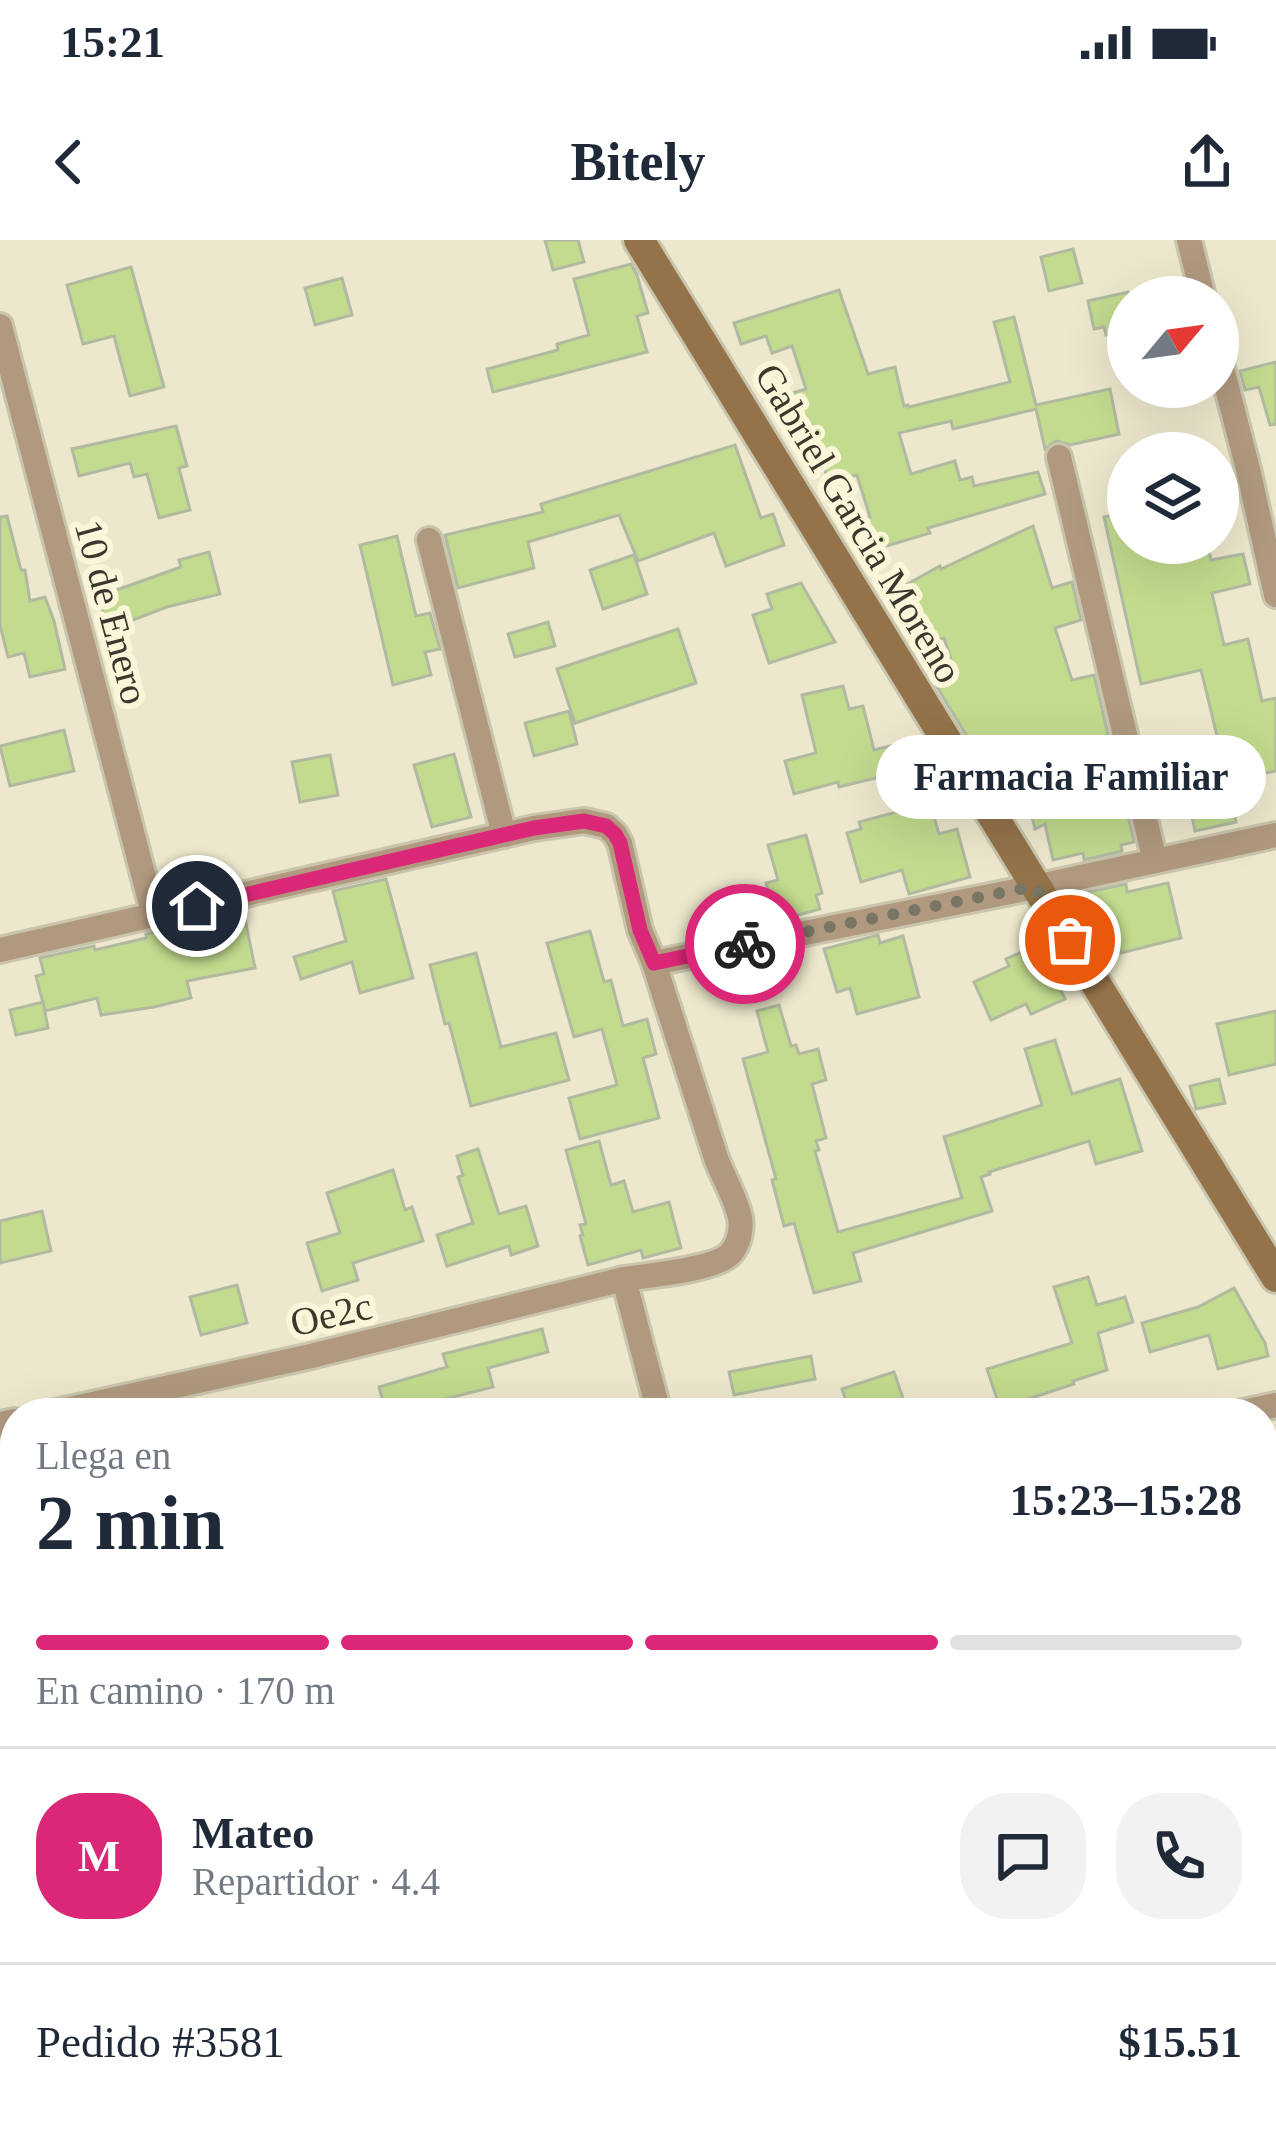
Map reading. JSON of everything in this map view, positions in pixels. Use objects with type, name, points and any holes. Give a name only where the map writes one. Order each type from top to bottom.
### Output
[{"type":"street","name":"Gabriel Garcia Moreno","points":[[638,240],[1276,1277]]},
{"type":"street","points":[[1189,240],[1198,276]]},
{"type":"street","name":"10 de Enero","points":[[0,326],[154,916]]},
{"type":"street","points":[[1232,408],[1276,596]]},
{"type":"street","points":[[1059,457],[1155,861]]},
{"type":"street","points":[[429,540],[504,835]]},
{"type":"street","points":[[0,950],[584,821],[606,826],[620,843],[640,930],[654,963],[1276,835]]},
{"type":"street","name":"Oe2c","points":[[120,1398],[624,1280],[721,1262],[738,1240],[739,1212],[718,1163],[654,963]]},
{"type":"street","points":[[624,1280],[654,1398]]},
{"type":"building","points":[[545,240],[578,240],[584,262],[553,270]]},
{"type":"building","points":[[1073,249],[1082,283],[1049,291],[1041,257]]},
{"type":"building","points":[[631,264],[648,313],[637,316],[647,352],[493,392],[487,369],[558,350],[557,344],[589,335],[574,279]]},
{"type":"building","points":[[131,267],[164,387],[130,396],[114,336],[83,344],[67,285]]},
{"type":"building","points":[[342,278],[352,315],[315,325],[305,288]]},
{"type":"building","points":[[839,290],[868,374],[895,367],[904,406],[909,407],[1010,382],[994,322],[1014,317],[1036,405],[1107,390],[1107,408],[1114,408],[1119,432],[1070,445],[1056,441],[1045,449],[1036,409],[953,429],[951,421],[899,433],[911,474],[955,461],[960,480],[972,477],[974,486],[1038,472],[1045,494],[928,528],[930,533],[870,551],[861,520],[870,517],[857,475],[828,482],[823,463],[808,467],[789,394],[806,389],[792,346],[772,353],[766,336],[741,344],[734,323]]},
{"type":"building","points":[[1107,297],[1107,335],[1104,327],[1094,329],[1088,301]]},
{"type":"building","points":[[1276,362],[1276,424],[1270,425],[1259,387],[1245,390],[1240,371]]},
{"type":"building","points":[[176,426],[187,466],[179,468],[190,510],[159,518],[147,474],[134,477],[130,463],[79,476],[72,449]]},
{"type":"building","points":[[735,445],[761,518],[773,514],[784,545],[726,566],[714,533],[638,561],[619,515],[528,542],[534,568],[458,588],[445,535],[543,512],[541,504]]},
{"type":"building","points":[[7,516],[30,601],[45,597],[65,669],[30,677],[24,653],[8,657],[0,625],[0,517]]},
{"type":"building","points":[[1033,526],[1052,588],[1072,582],[1081,620],[1055,628],[1072,680],[1094,675],[1110,743],[1074,752],[1086,808],[1124,800],[1134,842],[1121,845],[1122,851],[1084,860],[1083,853],[1053,860],[1045,824],[1035,829],[1021,772],[1000,780],[992,750],[976,751],[934,682],[956,675],[944,638],[923,645],[893,592]]},
{"type":"building","points":[[397,536],[416,616],[430,613],[440,649],[425,652],[431,675],[393,685],[360,545]]},
{"type":"building","points":[[209,552],[220,594],[109,629],[97,597],[181,567],[179,560]]},
{"type":"building","points":[[1243,554],[1250,584],[1212,593],[1224,645],[1248,639],[1262,701],[1276,698],[1276,771],[1228,781],[1201,670],[1141,684],[1114,564],[1239,564]]},
{"type":"building","points":[[634,555],[647,594],[603,609],[590,570]]},
{"type":"building","points":[[801,583],[835,642],[769,663],[753,615],[772,609],[767,594]]},
{"type":"building","points":[[548,622],[555,646],[515,657],[508,634]]},
{"type":"building","points":[[678,629],[696,683],[575,723],[557,669]]},
{"type":"building","points":[[843,686],[849,709],[863,706],[874,750],[914,740],[921,767],[794,794],[785,761],[816,753],[802,695]]},
{"type":"building","points":[[569,711],[577,744],[534,756],[525,723]]},
{"type":"building","points":[[64,730],[74,771],[10,786],[0,746]]},
{"type":"building","points":[[454,754],[471,817],[432,827],[414,765]]},
{"type":"building","points":[[330,755],[338,795],[300,802],[292,762]]},
{"type":"building","points":[[1229,789],[1236,822],[1195,831],[1189,802]]},
{"type":"building","points":[[930,803],[939,834],[957,829],[970,877],[909,894],[902,870],[861,882],[847,833],[861,829],[859,822]]},
{"type":"building","points":[[806,835],[822,893],[816,895],[820,909],[777,921],[766,883],[778,880],[768,845]]},
{"type":"building","points":[[386,879],[413,978],[360,993],[352,962],[301,979],[294,957],[346,941],[333,891]]},
{"type":"building","points":[[1168,883],[1181,938],[1121,953],[1088,892],[1126,884],[1127,892]]},
{"type":"building","points":[[244,914],[255,968],[187,981],[191,998],[154,1007],[101,1015],[97,998],[45,1011],[36,976],[44,974],[40,958],[94,946],[95,950]]},
{"type":"building","points":[[590,931],[604,982],[611,980],[623,1026],[647,1019],[656,1054],[643,1058],[659,1118],[580,1139],[569,1098],[617,1085],[602,1029],[574,1037],[547,943]]},
{"type":"building","points":[[878,935],[880,943],[903,936],[919,997],[857,1014],[850,988],[837,992],[824,949]]},
{"type":"building","points":[[1040,944],[1065,999],[1031,1014],[1026,1004],[991,1020],[974,982],[1009,966],[1006,959]]},
{"type":"building","points":[[476,953],[501,1047],[556,1033],[569,1080],[471,1106],[430,965]]},
{"type":"building","points":[[43,1002],[48,1028],[16,1035],[10,1010]]},
{"type":"building","points":[[779,1005],[791,1046],[796,1045],[799,1054],[818,1049],[826,1080],[812,1084],[826,1138],[816,1141],[819,1150],[815,1151],[838,1232],[962,1198],[944,1137],[1042,1105],[1025,1049],[1055,1040],[1072,1094],[1120,1079],[1142,1151],[1096,1164],[1089,1141],[989,1172],[981,1177],[992,1211],[853,1253],[861,1281],[814,1293],[794,1223],[784,1226],[743,1059],[768,1052],[757,1011]]},
{"type":"building","points":[[1276,1011],[1276,1064],[1229,1075],[1217,1024]]},
{"type":"building","points":[[1219,1079],[1225,1103],[1196,1109],[1190,1086]]},
{"type":"building","points":[[599,1141],[611,1185],[624,1181],[633,1212],[669,1202],[681,1248],[643,1258],[641,1250],[588,1265],[580,1236],[580,1225],[586,1224],[566,1150]]},
{"type":"building","points":[[478,1149],[499,1214],[526,1206],[538,1246],[511,1255],[509,1246],[447,1266],[437,1235],[473,1223],[458,1177],[463,1175],[457,1156]]},
{"type":"building","points":[[393,1170],[405,1210],[412,1207],[423,1241],[353,1263],[358,1280],[322,1291],[307,1243],[340,1233],[327,1193]]},
{"type":"building","points":[[42,1211],[51,1251],[0,1263],[0,1221]]},
{"type":"building","points":[[1088,1277],[1097,1305],[1125,1297],[1133,1322],[1098,1333],[1107,1370],[1031,1398],[997,1398],[987,1369],[1072,1343],[1054,1287]]},
{"type":"building","points":[[237,1285],[247,1323],[201,1335],[190,1297]]},
{"type":"building","points":[[1234,1288],[1268,1356],[1218,1369],[1209,1335],[1150,1352],[1142,1323],[1198,1307]]},
{"type":"building","points":[[542,1329],[548,1352],[488,1368],[493,1387],[449,1398],[382,1398],[379,1387],[447,1367],[443,1354]]},
{"type":"building","points":[[811,1356],[815,1379],[734,1395],[729,1372]]},
{"type":"building","points":[[894,1372],[903,1398],[845,1398],[842,1389]]},
{"type":"way so far","points":[[745,944],[1035,886],[1070,940]]},
{"type":"place","name":"Farmacia Familiar","points":[[1070,940]]},
{"type":"route","points":[[197,906],[534,828],[584,821],[606,826],[620,843],[640,930],[654,963],[745,944]]}]
